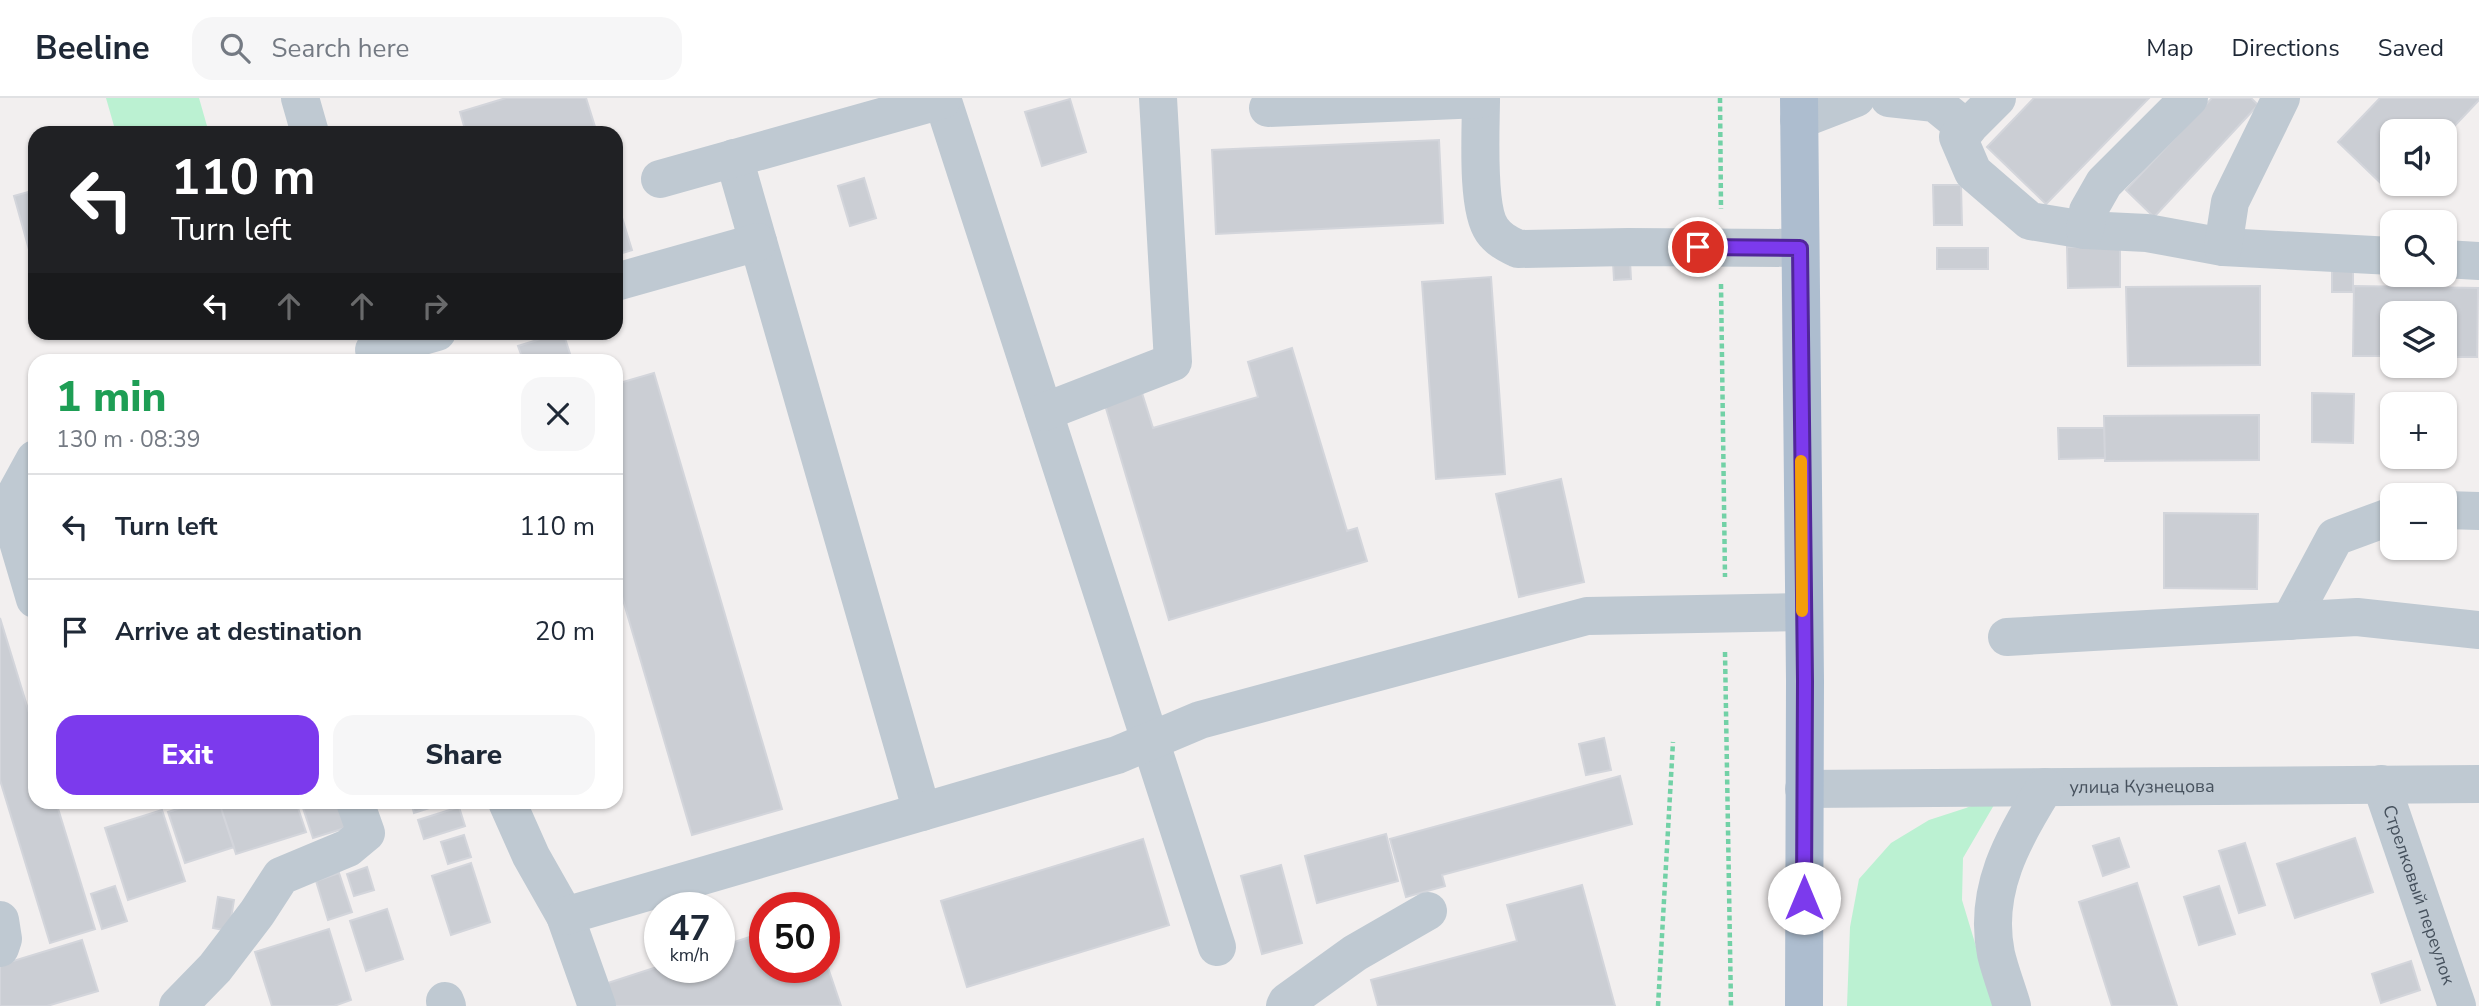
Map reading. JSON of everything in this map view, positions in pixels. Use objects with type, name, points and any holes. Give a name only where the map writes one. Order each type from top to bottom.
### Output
[{"type":"main road","points":[[1799,109],[1804,1006]]},
{"type":"street","points":[[300,98],[308,126]]},
{"type":"street","points":[[1044,412],[1173,362],[1158,98]]},
{"type":"street","points":[[1268,108],[1481,98],[1483,211],[1491,229],[1503,242],[1518,249],[1800,248]]},
{"type":"street","points":[[1799,109],[1856,98]]},
{"type":"street","points":[[1889,98],[1935,103],[1967,129]]},
{"type":"street","points":[[1997,98],[1958,137],[1973,172],[2030,220],[2085,230],[2147,233],[2223,247],[2380,255]]},
{"type":"street","points":[[2085,230],[2088,211],[2104,184],[2189,98]]},
{"type":"street","points":[[2223,247],[2230,202],[2281,98]]},
{"type":"street","points":[[660,179],[942,99],[1217,947]]},
{"type":"street","points":[[734,158],[922,812]]},
{"type":"street","points":[[623,280],[758,242]]},
{"type":"street","points":[[2457,260],[2479,261]]},
{"type":"street","points":[[374,348],[406,340]]},
{"type":"street","points":[[28,472],[8,508],[28,575]]},
{"type":"street","points":[[2457,510],[2479,511]]},
{"type":"street","points":[[2290,621],[2334,537],[2380,520]]},
{"type":"street","points":[[565,916],[1117,755],[1200,720],[1587,616],[1802,612]]},
{"type":"street","points":[[2007,637],[2357,617],[2479,630]]},
{"type":"street","name":"Стрелковый переулок","points":[[2381,784],[2456,1006]]},
{"type":"street","name":"улица Кузнецова","points":[[1804,789],[2479,784]]},
{"type":"street","points":[[2012,1006],[1996,953],[1993,905],[2001,869],[2011,844],[2045,787]]},
{"type":"street","points":[[178,1006],[215,968],[281,876],[348,848],[366,833],[357,809]]},
{"type":"street","points":[[510,809],[531,856],[565,916],[597,1006]]},
{"type":"street","points":[[1285,1006],[1355,953],[1428,911]]},
{"type":"street","points":[[0,920],[4,939],[0,948]]},
{"type":"path","points":[[1720,98],[1731,1006]]},
{"type":"path","points":[[1658,1006],[1673,743]]},
{"type":"green space","points":[[106,98],[199,98],[207,126],[114,126]]},
{"type":"green space","points":[[2001,793],[1963,858],[1962,900],[1994,1006],[1847,1006],[1850,927],[1859,879],[1891,843],[1929,820]]},
{"type":"building","points":[[506,98],[586,98],[595,126],[464,126],[460,112]]},
{"type":"building","points":[[2034,98],[2149,98],[2046,204],[1987,147]]},
{"type":"building","points":[[2212,98],[2251,98],[2258,105],[2154,217],[2126,190]]},
{"type":"building","points":[[2380,98],[2479,98],[2457,123],[2457,119],[2380,119],[2380,182],[2338,142]]},
{"type":"building","points":[[1070,99],[1086,152],[1042,166],[1025,112]]},
{"type":"building","points":[[1439,140],[1443,223],[1216,234],[1212,150]]},
{"type":"building","points":[[864,178],[876,218],[850,226],[838,186]]},
{"type":"building","points":[[1933,185],[1961,185],[1962,225],[1934,225]]},
{"type":"building","points":[[28,192],[28,246],[14,196]]},
{"type":"building","points":[[623,221],[632,250],[623,253]]},
{"type":"building","points":[[2067,247],[2120,247],[2120,287],[2068,288]]},
{"type":"building","points":[[1937,248],[1988,248],[1988,269],[1937,269]]},
{"type":"building","points":[[1630,261],[1631,279],[1614,280],[1613,262]]},
{"type":"building","points":[[2332,267],[2353,267],[2353,292],[2332,292]]},
{"type":"building","points":[[1491,277],[1505,474],[1436,479],[1422,282]]},
{"type":"building","points":[[2260,286],[2260,365],[2128,366],[2126,287]]},
{"type":"building","points":[[2354,286],[2478,288],[2477,357],[2457,357],[2457,301],[2380,301],[2380,356],[2353,356]]},
{"type":"building","points":[[537,340],[566,340],[570,354],[521,354],[518,346]]},
{"type":"building","points":[[1292,348],[1347,531],[1357,528],[1367,561],[1169,620],[1105,405],[1142,393],[1153,428],[1258,397],[1248,362]]},
{"type":"building","points":[[654,373],[782,809],[692,835],[623,600],[623,382]]},
{"type":"building","points":[[2312,393],[2354,394],[2353,443],[2312,442]]},
{"type":"building","points":[[2259,415],[2259,460],[2105,461],[2104,416]]},
{"type":"building","points":[[2058,428],[2104,428],[2105,458],[2059,459]]},
{"type":"building","points":[[1561,479],[1584,582],[1519,597],[1496,494]]},
{"type":"building","points":[[2164,513],[2258,514],[2257,589],[2164,588]]},
{"type":"building","points":[[0,618],[28,709],[28,809],[58,809],[95,929],[50,943],[0,780]]},
{"type":"building","points":[[1604,738],[1611,770],[1586,775],[1579,744]]},
{"type":"building","points":[[1620,776],[1632,824],[1442,875],[1445,886],[1406,897],[1390,839]]},
{"type":"building","points":[[178,809],[221,809],[234,847],[185,863],[168,812]]},
{"type":"building","points":[[221,809],[298,809],[306,832],[236,854]]},
{"type":"building","points":[[303,809],[342,809],[348,827],[313,838]]},
{"type":"building","points":[[460,809],[465,826],[424,839],[418,820]]},
{"type":"building","points":[[162,810],[185,881],[128,900],[105,828]]},
{"type":"building","points":[[1386,834],[1398,881],[1317,903],[1305,856]]},
{"type":"building","points":[[464,835],[471,857],[448,864],[441,842]]},
{"type":"building","points":[[2119,838],[2129,867],[2103,876],[2093,846]]},
{"type":"building","points":[[2355,838],[2373,892],[2295,918],[2277,864]]},
{"type":"building","points":[[1143,839],[1169,925],[967,987],[941,901]]},
{"type":"building","points":[[2245,843],[2265,905],[2239,913],[2219,851]]},
{"type":"building","points":[[471,863],[490,922],[451,935],[432,876]]},
{"type":"building","points":[[1281,865],[1302,943],[1262,954],[1241,876]]},
{"type":"building","points":[[367,867],[374,890],[354,896],[347,874]]},
{"type":"building","points":[[339,873],[352,912],[328,920],[316,881]]},
{"type":"building","points":[[2137,883],[2177,1006],[2112,1006],[2079,902]]},
{"type":"building","points":[[1582,885],[1615,1006],[1378,1006],[1371,980],[1517,941],[1507,905]]},
{"type":"building","points":[[115,886],[127,921],[102,929],[91,894]]},
{"type":"building","points":[[2219,886],[2235,934],[2199,945],[2184,897]]},
{"type":"building","points":[[218,897],[234,900],[229,931],[213,928]]},
{"type":"building","points":[[387,909],[403,959],[366,971],[350,921]]},
{"type":"building","points":[[329,929],[351,1000],[334,1006],[272,1006],[255,952]]},
{"type":"building","points":[[749,937],[749,983],[833,983],[841,1006],[609,1006],[602,985],[644,971],[644,983],[735,983],[735,942]]},
{"type":"building","points":[[82,940],[98,991],[47,1006],[0,1006],[0,965]]},
{"type":"building","points":[[2411,961],[2420,990],[2381,1003],[2372,974]]},
{"type":"slow traffic","points":[[1801,461],[1802,611]]},
{"type":"route","points":[[1698,247],[1800,248],[1802,612],[1805,681],[1804,898]]}]
